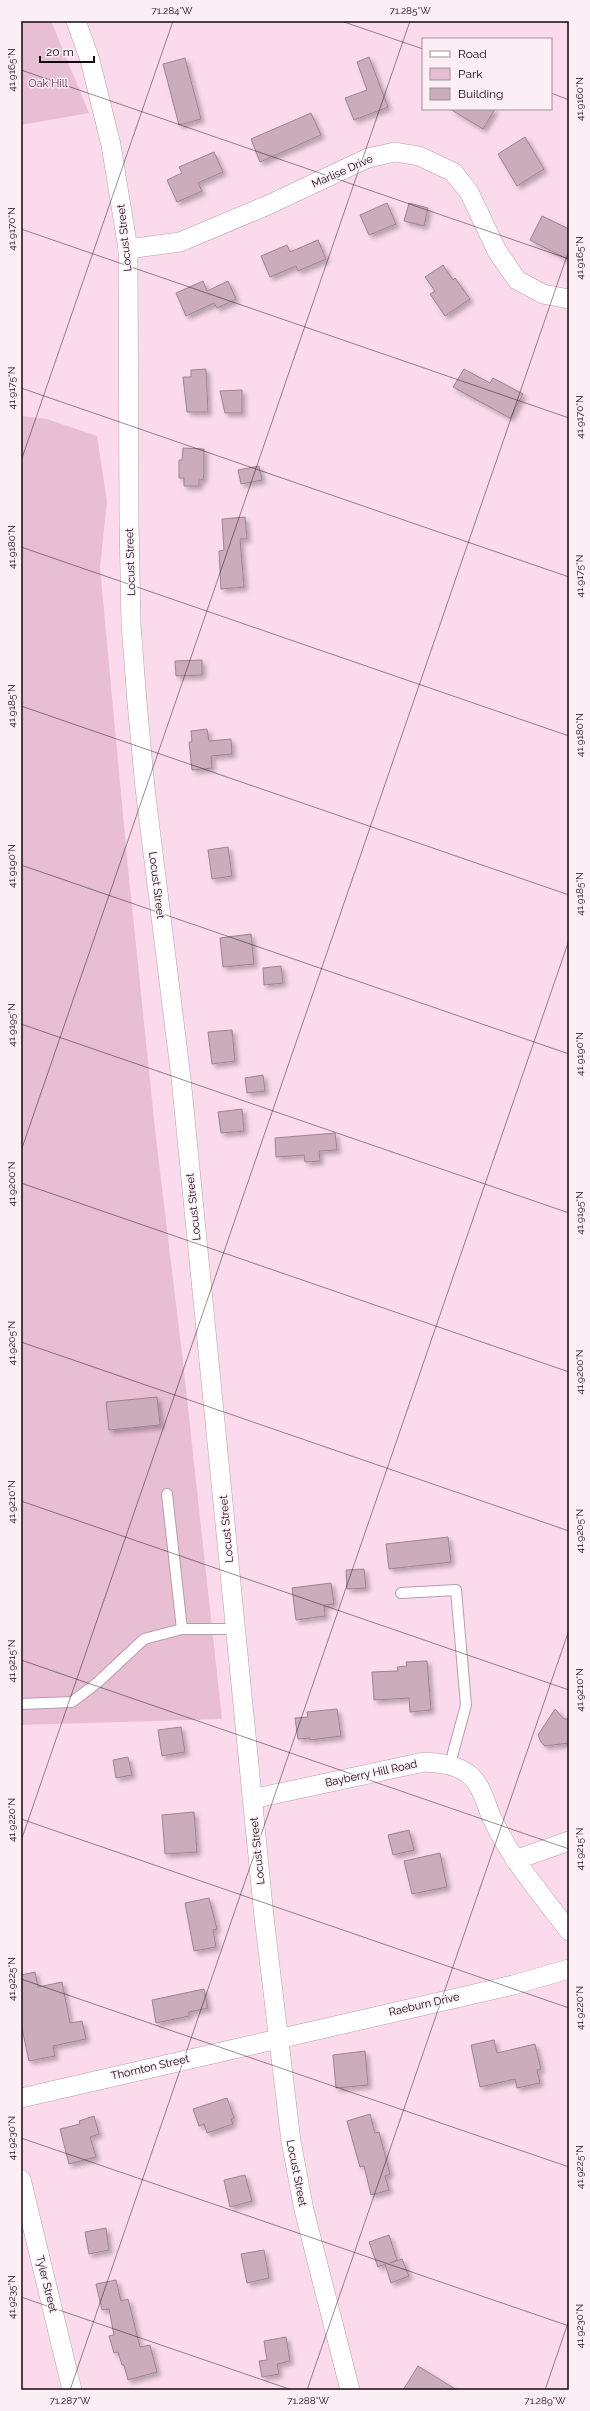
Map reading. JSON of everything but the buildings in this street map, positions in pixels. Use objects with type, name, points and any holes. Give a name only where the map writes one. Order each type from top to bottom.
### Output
[{"type":"street","name":"Locust Street","points":[[76,21],[90,60],[111,145],[128,249],[129,520],[132,624],[138,702],[146,795],[181,1078],[252,1799],[278,2037],[291,2141],[304,2210],[350,2390]]},
{"type":"street","name":"Marlise Drive","points":[[128,249],[180,242],[268,205],[368,158],[395,152],[419,156],[453,172],[469,192],[497,251],[517,280],[543,294],[569,299]]},
{"type":"street","name":"Bayberry Hill Road","points":[[252,1799],[424,1762],[450,1764],[468,1774],[481,1790],[492,1818],[515,1860],[569,1931]]},
{"type":"street","points":[[515,1860],[569,1842]]},
{"type":"street","name":"Raeburn Drive","points":[[278,2037],[513,1984],[569,1969]]},
{"type":"street","name":"Thornton Street","points":[[21,2098],[278,2037]]},
{"type":"street","name":"Tyler Street","points":[[21,2179],[72,2390]]},
{"type":"lane","points":[[167,1494],[182,1628]]},
{"type":"lane","points":[[401,1593],[456,1590],[466,1705],[450,1764]]},
{"type":"lane","points":[[21,1704],[72,1702],[97,1683],[144,1639],[182,1628],[235,1629]]},
{"type":"green space","name":"Oak Hill","points":[[21,21],[51,21],[89,113],[21,125]]},
{"type":"green space","points":[[21,416],[47,419],[97,436],[107,501],[100,568],[128,868],[156,1138],[183,1362],[222,1719],[21,1725]]}]
